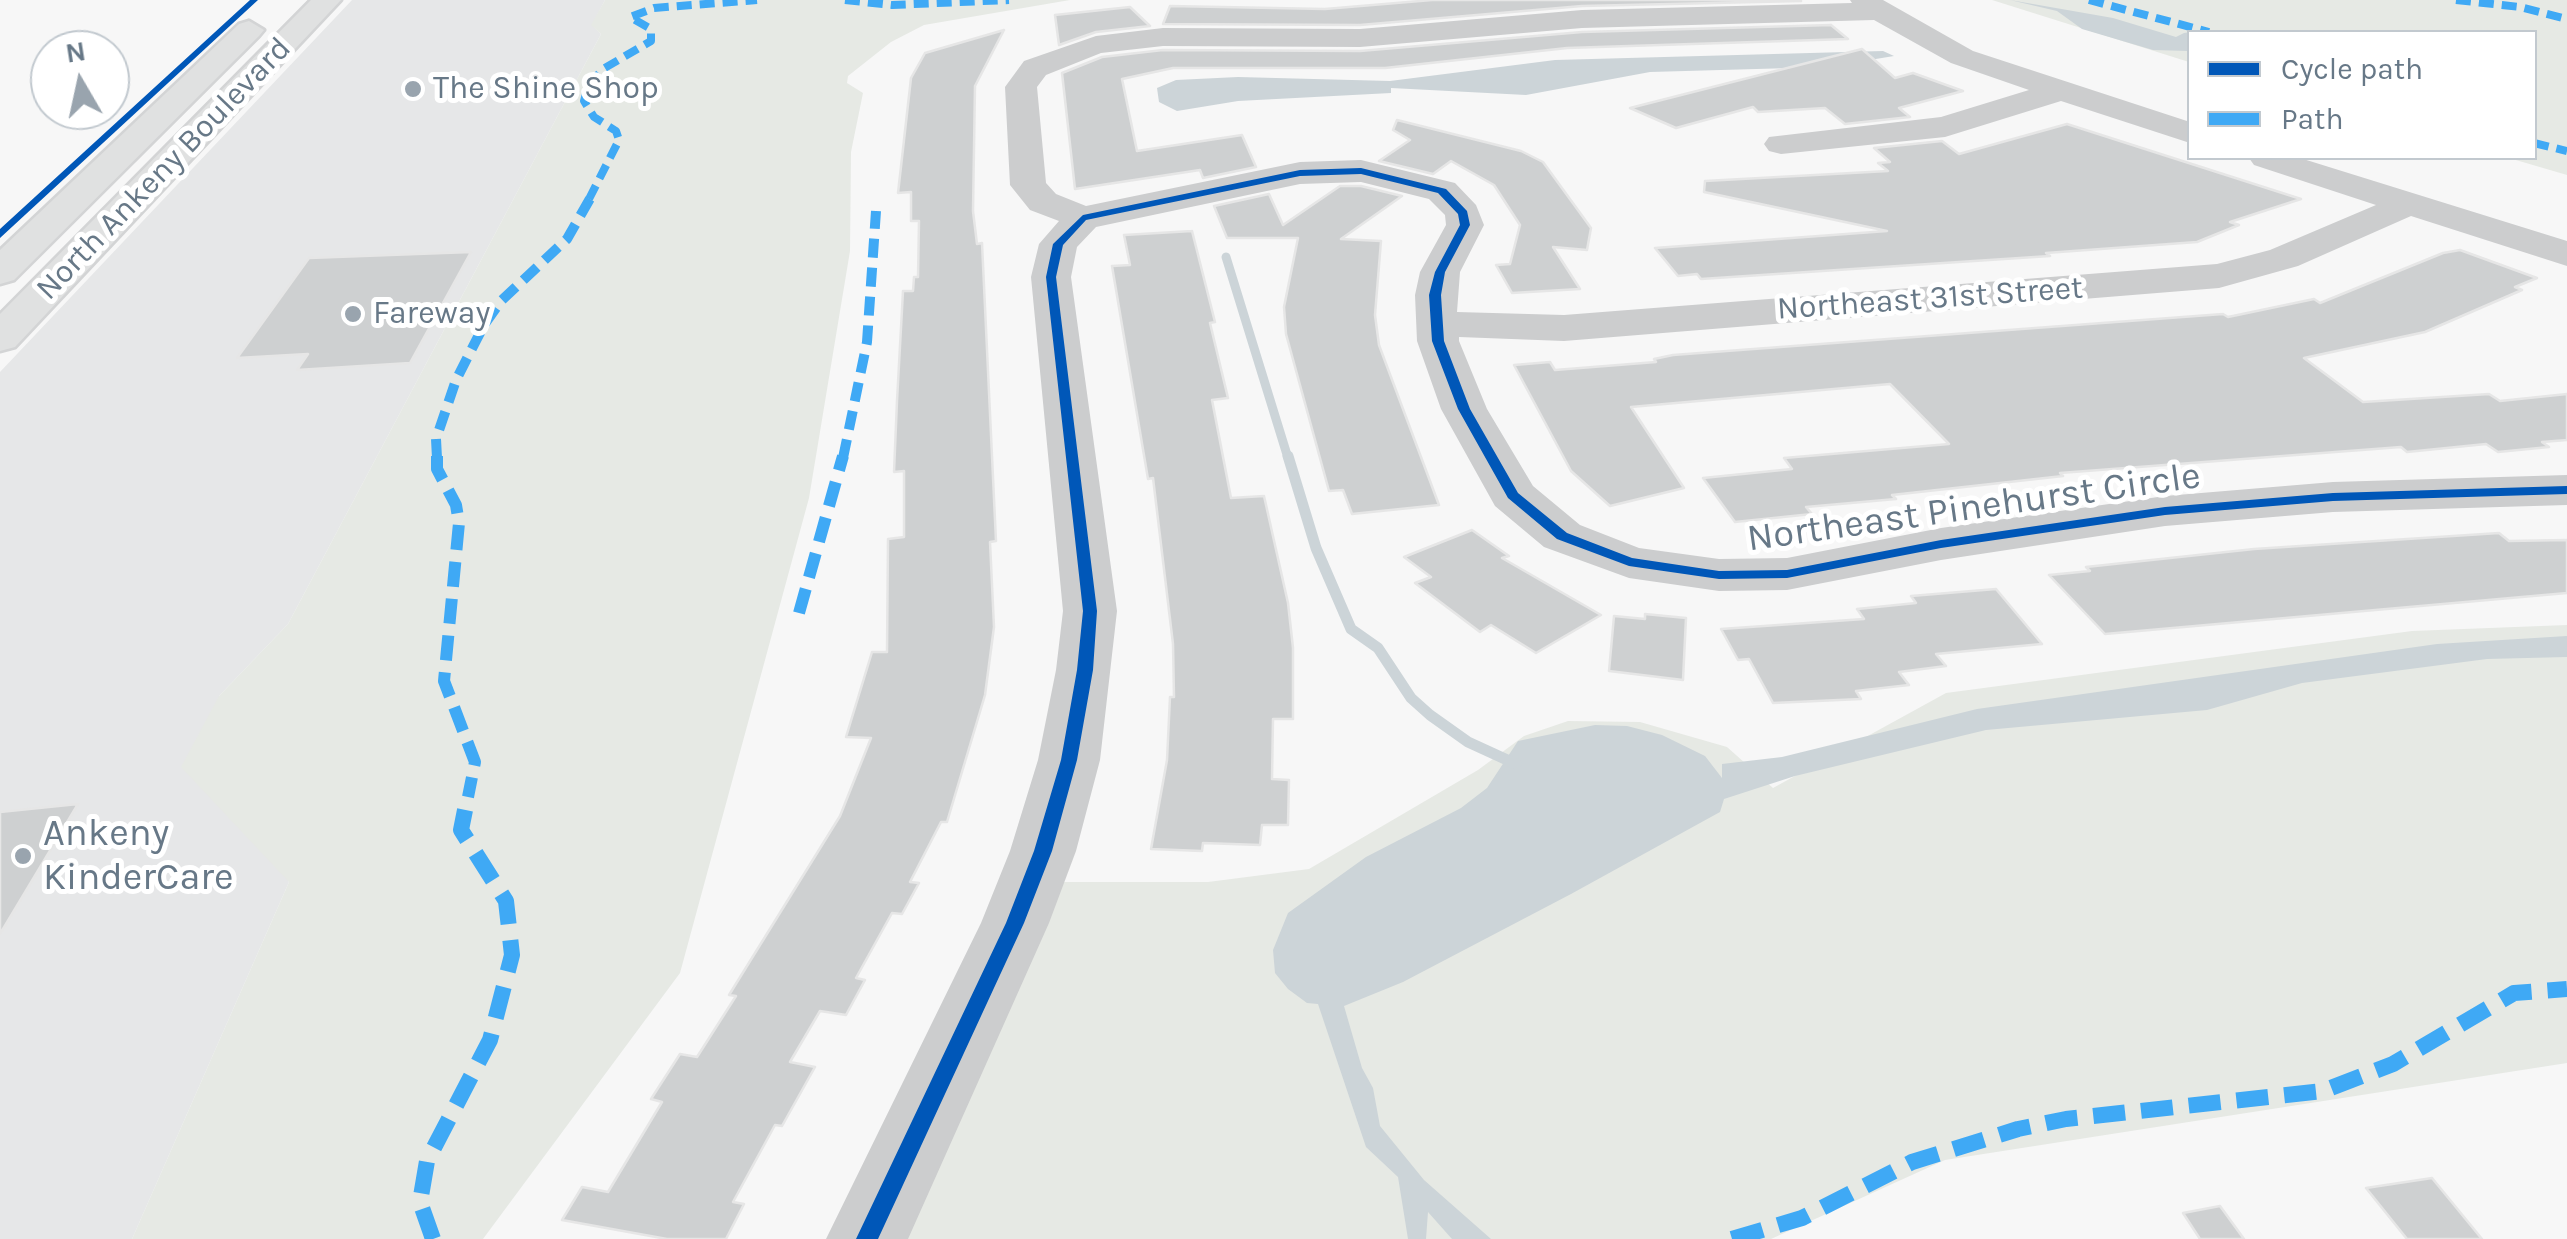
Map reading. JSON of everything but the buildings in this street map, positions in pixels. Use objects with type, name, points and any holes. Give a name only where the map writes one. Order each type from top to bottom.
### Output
[{"type":"main road","name":"North Ankeny Boulevard","points":[[0,272],[280,0]]},
{"type":"main road","name":"North Ankeny Boulevard","points":[[0,338],[327,0]]},
{"type":"street","points":[[867,1239],[1015,923],[1044,851],[1069,760],[1085,670],[1090,611],[1051,277],[1052,254],[1083,218],[1043,202],[1028,185],[1020,92],[1024,79],[1036,68],[1086,47],[1163,37],[1336,39],[1548,20],[1872,6],[1962,57],[2187,132]]},
{"type":"street","points":[[1781,144],[1944,126],[2059,91]]},
{"type":"street","points":[[2272,160],[2567,254]]},
{"type":"street","name":"Northeast Pinehurst Circle","points":[[1083,218],[1300,173],[1361,172],[1420,182],[1454,202],[1463,213],[1465,225],[1440,272],[1435,296],[1438,341],[1464,409],[1513,495],[1562,536],[1628,562],[1719,575],[1787,574],[1941,544],[2165,511],[2333,497],[2567,490]]},
{"type":"street","name":"Northeast 31st Street","points":[[1437,324],[1564,328],[2219,276],[2284,258],[2410,204]]},
{"type":"shaded area","points":[[352,0],[605,0],[592,25],[601,34],[288,624],[219,696],[289,882],[132,1239],[0,1239],[0,372]]},
{"type":"shaded area","points":[[605,0],[1070,0],[924,25],[891,42],[848,76],[847,83],[863,93],[851,152],[850,251],[809,498],[680,973],[483,1239],[132,1239],[289,882],[181,767],[219,696],[288,624],[601,34],[591,25]]},
{"type":"shaded area","points":[[1992,0],[2567,0],[2567,175],[2516,160],[2537,160],[2537,30],[2187,30],[2187,61]]},
{"type":"shaded area","points":[[2010,0],[2113,18],[2176,37],[2187,32],[2187,51],[2153,50],[2082,29],[2057,11]]},
{"type":"shaded area","points":[[1883,51],[1894,56],[1827,67],[1650,72],[1526,95],[1391,88],[1391,93],[1238,101],[1177,111],[1159,102],[1157,88],[1176,80],[1238,77],[1390,81],[1555,60]]},
{"type":"shaded area","points":[[2567,625],[2567,1063],[1945,1160],[1771,1239],[898,1239],[1060,882],[1208,882],[1309,869],[1478,770],[1524,736],[1568,721],[1640,722],[1727,747],[1773,788],[1946,693],[2412,631]]},
{"type":"shaded area","points":[[2567,636],[2567,657],[2487,659],[2302,683],[2207,710],[1986,730],[1795,776],[1724,799],[1720,812],[1571,894],[1403,982],[1344,1006],[1362,1068],[1373,1088],[1380,1126],[1424,1180],[1491,1239],[1452,1239],[1428,1212],[1426,1239],[1408,1239],[1398,1177],[1366,1147],[1318,1004],[1307,1003],[1275,973],[1273,950],[1288,913],[1366,857],[1461,808],[1487,788],[1518,741],[1595,725],[1627,726],[1662,735],[1705,756],[1722,778],[1722,764],[1782,757],[1977,709],[2437,644]]},
{"type":"waterway","points":[[1226,257],[1288,458]]},
{"type":"waterway","points":[[1288,456],[1316,548],[1351,629],[1378,648],[1411,698],[1430,715],[1468,742],[1516,764]]},
{"type":"marked path","points":[[433,1239],[420,1202],[427,1161],[490,1040],[512,955],[506,901],[461,830],[475,762],[444,681],[459,523],[456,505],[437,469],[436,439],[456,380],[484,325],[501,301],[567,239],[614,155],[619,140],[616,131],[594,117],[584,101],[588,86],[603,69],[651,41],[651,29],[630,17],[654,8],[757,0]]},
{"type":"marked path","points":[[845,0],[892,5],[1009,0]]},
{"type":"marked path","points":[[2089,0],[2202,30]]},
{"type":"marked path","points":[[2456,0],[2520,7],[2567,19]]},
{"type":"marked path","points":[[2537,144],[2567,151]]},
{"type":"marked path","points":[[799,613],[836,490],[867,342],[876,211]]},
{"type":"marked path","points":[[1732,1239],[1802,1218],[1912,1162],[2018,1129],[2066,1119],[2323,1091],[2393,1064],[2514,993],[2567,989]]},
{"type":"cycle path","points":[[0,235],[254,0]]},
{"type":"cycle path","points":[[867,1239],[1015,923],[1043,851],[1069,760],[1085,670],[1090,611],[1051,277],[1058,244],[1083,218],[1300,173],[1361,171],[1442,191],[1463,213],[1465,225],[1440,272],[1435,295],[1438,341],[1464,409],[1513,495],[1562,536],[1629,562],[1719,575],[1787,574],[1941,544],[2165,511],[2333,497],[2567,490]]},
{"type":"place","name":"The Shine Shop","points":[[413,89]]},
{"type":"place","name":"Fareway","points":[[353,314]]},
{"type":"place","name":"Ankeny KinderCare","points":[[23,856]]}]
